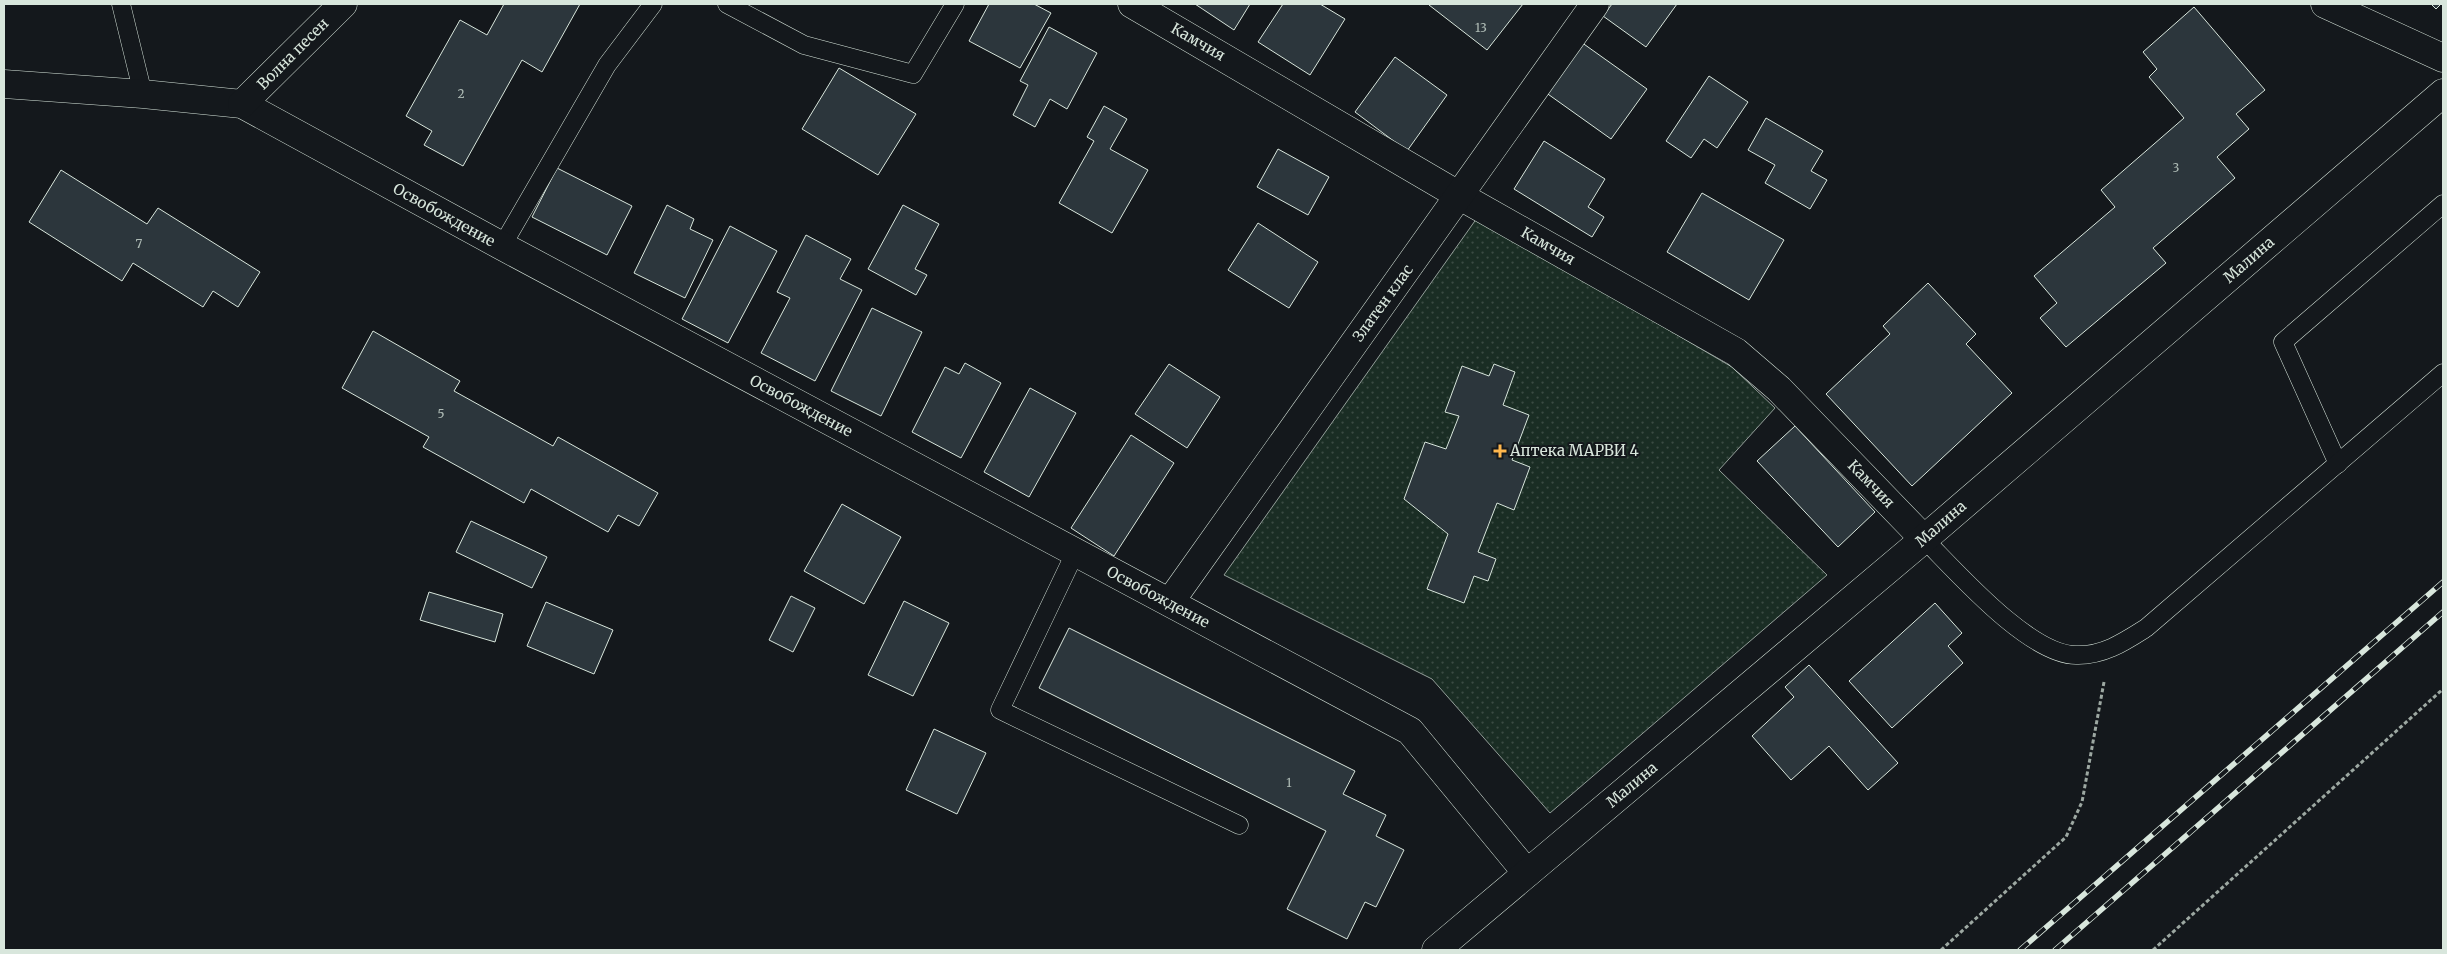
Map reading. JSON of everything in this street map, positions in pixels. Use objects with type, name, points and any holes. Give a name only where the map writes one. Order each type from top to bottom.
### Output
[{"type":"street","name":"Волна песен","points":[[242,104],[343,4]]},
{"type":"street","name":"Камчия","points":[[1132,4],[1460,196],[1736,352],[1779,389],[1924,538]]},
{"type":"street","name":"Златен клас","points":[[1170,602],[1595,4]]},
{"type":"street","points":[[2325,4],[2443,58]]},
{"type":"street","name":"Освобождение","points":[[4,84],[143,94],[242,104],[502,246],[1410,731],[1527,873]]},
{"type":"street","name":"Малина","points":[[1436,950],[1924,538],[2443,93]]},
{"type":"lane","points":[[120,4],[143,94]]},
{"type":"lane","points":[[502,246],[607,65],[653,4]]},
{"type":"lane","points":[[727,4],[804,45],[912,74],[955,4]]},
{"type":"lane","points":[[2338,464],[2283,342],[2443,204]]},
{"type":"lane","points":[[1924,538],[1970,586],[2017,628],[2048,647],[2075,655],[2110,650],[2146,628],[2443,373]]},
{"type":"lane","points":[[1075,553],[1000,710],[1239,825]]},
{"type":"path","points":[[1941,950],[2066,837],[2082,802],[2110,650]]},
{"type":"path","points":[[2153,950],[2443,689]]},
{"type":"green space","points":[[1477,218],[1732,367],[1775,408],[1719,470],[1827,575],[1550,813],[1432,679],[1224,575]]},
{"type":"building","points":[[504,4],[580,4],[542,72],[522,60],[463,166],[424,145],[432,131],[406,116],[460,20],[487,35]]},
{"type":"building","points":[[989,4],[1034,4],[1051,13],[1020,68],[969,41]]},
{"type":"building","points":[[1195,4],[1250,4],[1234,30]]},
{"type":"building","points":[[1283,4],[1320,4],[1345,19],[1310,75],[1258,42]]},
{"type":"building","points":[[1430,4],[1523,4],[1487,50]]},
{"type":"building","points":[[1612,4],[1677,4],[1646,47],[1603,16]]},
{"type":"building","points":[[2431,4],[2441,4],[2436,9]]},
{"type":"building","points":[[2194,7],[2265,90],[2236,114],[2249,129],[2217,157],[2235,178],[2153,248],[2166,263],[2066,347],[2040,318],[2057,303],[2034,276],[2115,207],[2101,190],[2184,118],[2149,77],[2157,69],[2143,52]]},
{"type":"building","points":[[1049,27],[1097,53],[1067,109],[1050,99],[1035,127],[1013,115],[1028,85],[1020,81]]},
{"type":"building","points":[[1581,42],[1647,89],[1611,139],[1545,92]]},
{"type":"building","points":[[1395,57],[1447,95],[1407,151],[1355,112]]},
{"type":"building","points":[[839,68],[916,114],[878,175],[802,129]]},
{"type":"building","points":[[1709,76],[1748,102],[1717,148],[1704,139],[1691,158],[1666,141]]},
{"type":"building","points":[[1104,106],[1127,119],[1110,149],[1148,170],[1112,233],[1059,203],[1094,141],[1087,137]]},
{"type":"building","points":[[1766,118],[1823,151],[1811,171],[1827,180],[1810,209],[1765,183],[1775,165],[1748,150]]},
{"type":"building","points":[[1544,141],[1605,179],[1588,207],[1604,217],[1592,237],[1514,189]]},
{"type":"building","points":[[1278,149],[1329,177],[1308,215],[1257,187]]},
{"type":"building","points":[[557,168],[632,206],[607,255],[532,217]]},
{"type":"building","points":[[61,170],[147,224],[158,208],[260,272],[238,307],[213,291],[203,307],[133,263],[122,281],[29,222]]},
{"type":"building","points":[[1702,193],[1784,240],[1749,300],[1667,252]]},
{"type":"building","points":[[667,205],[694,219],[690,229],[713,240],[685,298],[634,273]]},
{"type":"building","points":[[903,205],[939,224],[915,269],[927,275],[916,295],[868,269]]},
{"type":"building","points":[[1258,223],[1318,262],[1289,308],[1228,270]]},
{"type":"building","points":[[730,226],[777,251],[728,343],[682,319]]},
{"type":"building","points":[[806,235],[851,259],[840,279],[862,290],[815,381],[761,353],[790,298],[777,292]]},
{"type":"building","points":[[1928,283],[1976,334],[1966,344],[2012,393],[1912,486],[1826,394],[1890,334],[1883,326]]},
{"type":"building","points":[[872,308],[922,332],[881,416],[831,391]]},
{"type":"building","points":[[373,331],[460,381],[454,391],[553,446],[558,437],[658,493],[639,526],[618,515],[608,532],[531,489],[524,503],[423,447],[429,437],[342,388]]},
{"type":"building","points":[[965,363],[1001,383],[961,458],[912,432],[945,367],[959,374]]},
{"type":"building","points":[[1169,364],[1220,397],[1187,448],[1135,414]]},
{"type":"building","points":[[1494,364],[1515,372],[1503,405],[1529,415],[1512,460],[1530,467],[1514,510],[1497,503],[1478,552],[1496,559],[1488,581],[1474,576],[1464,603],[1427,589],[1448,534],[1404,499],[1425,442],[1446,449],[1459,416],[1445,412],[1462,366],[1489,376]]},
{"type":"building","points":[[1030,388],[1076,413],[1029,497],[984,472]]},
{"type":"building","points":[[1795,426],[1875,512],[1838,547],[1757,461]]},
{"type":"building","points":[[1131,435],[1174,463],[1114,556],[1071,528]]},
{"type":"building","points":[[842,504],[901,537],[864,604],[804,571]]},
{"type":"building","points":[[471,521],[547,557],[532,588],[456,552]]},
{"type":"building","points":[[429,592],[503,614],[495,642],[420,620]]},
{"type":"building","points":[[791,596],[815,608],[793,652],[769,640]]},
{"type":"building","points":[[904,601],[949,623],[913,696],[868,675]]},
{"type":"building","points":[[546,602],[613,630],[594,674],[527,646]]},
{"type":"building","points":[[1935,603],[1962,633],[1948,646],[1963,663],[1892,728],[1849,681]]},
{"type":"building","points":[[1069,628],[1355,771],[1343,794],[1386,815],[1376,836],[1404,850],[1376,907],[1365,902],[1347,939],[1287,909],[1326,831],[1039,688]]},
{"type":"building","points":[[1809,665],[1898,763],[1868,790],[1829,746],[1791,780],[1752,736],[1794,697],[1785,687]]},
{"type":"building","points":[[934,729],[986,753],[957,814],[906,790]]},
{"type":"railway","points":[[2020,950],[2443,582]]},
{"type":"railway","points":[[2055,950],[2443,612]]},
{"type":"place","name":"Аптека МАРВИ 4","points":[[1500,451]]}]
